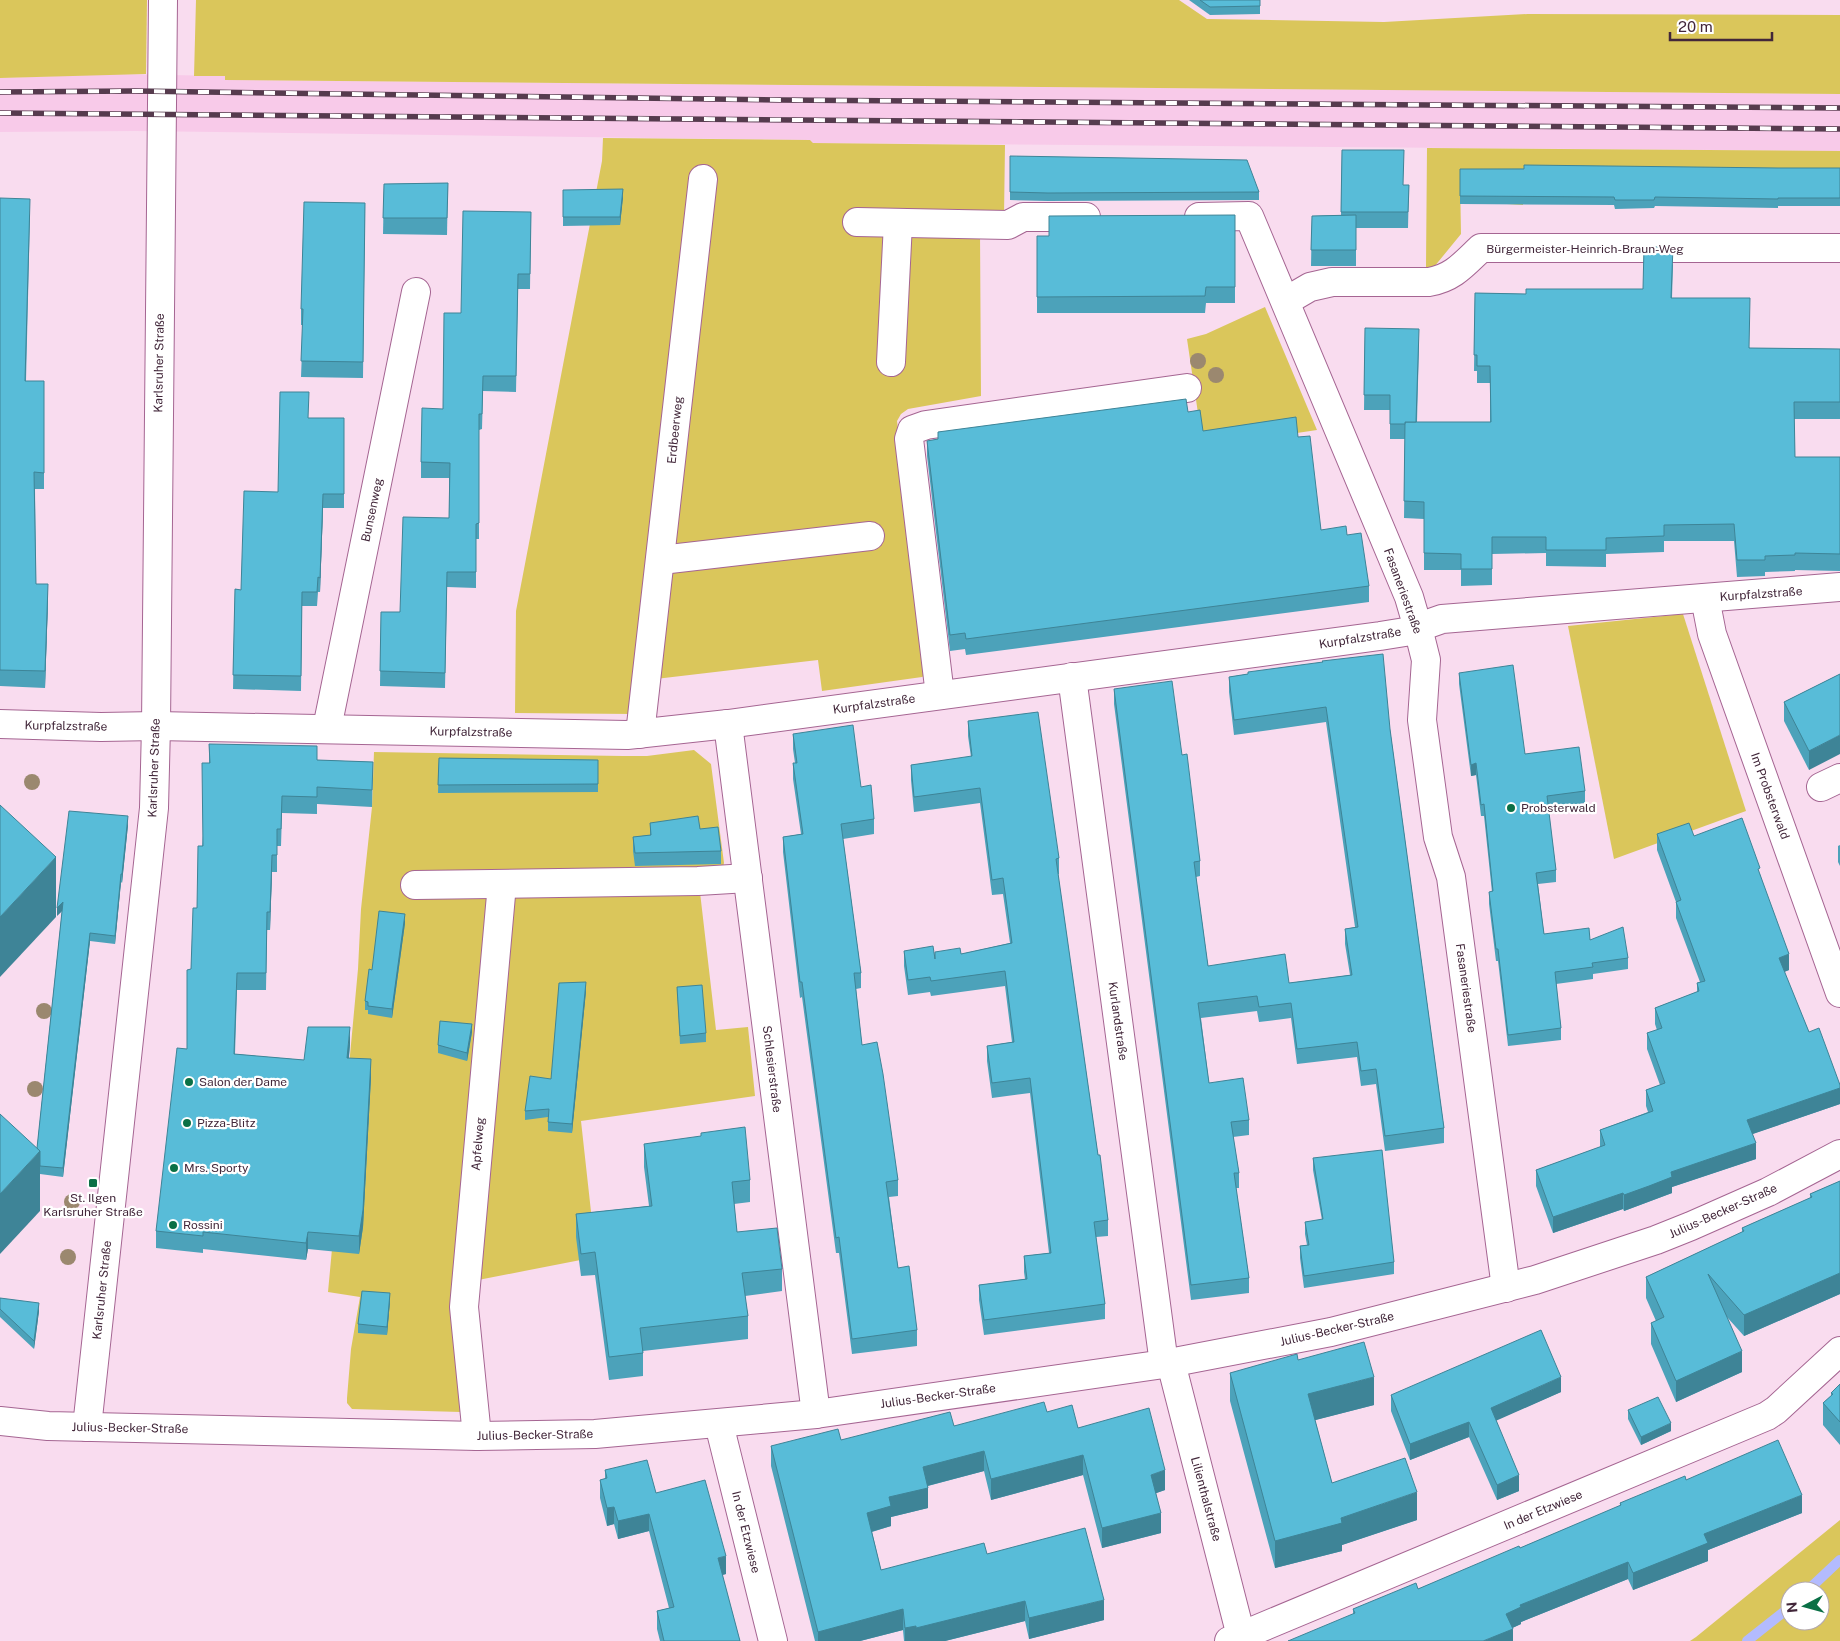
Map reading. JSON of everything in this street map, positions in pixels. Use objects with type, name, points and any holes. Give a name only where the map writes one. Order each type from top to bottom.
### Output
[{"type":"street","name":"Karlsruher Straße","points":[[88,1427],[153,818],[156,726],[163,0]]},
{"type":"street","name":"Erdbeerweg","points":[[640,734],[703,179]]},
{"type":"street","name":"Fasaneriestraße","points":[[1171,217],[1250,216],[1409,597],[1426,660],[1423,729],[1438,837],[1451,877],[1506,1288]]},
{"type":"street","points":[[857,222],[1008,225],[1023,217],[1112,217]]},
{"type":"street","points":[[891,362],[898,223]]},
{"type":"street","name":"Bürgermeister-Heinrich-Braun-Weg","points":[[1286,301],[1310,287],[1332,282],[1428,282],[1440,280],[1452,275],[1481,248],[1840,248]]},
{"type":"street","name":"Bunsenweg","points":[[327,728],[416,292]]},
{"type":"street","points":[[940,695],[909,442],[912,430],[926,425],[1187,388]]},
{"type":"street","points":[[661,560],[870,536]]},
{"type":"street","name":"Kurpfalzstraße","points":[[0,724],[640,734],[728,724],[1380,636],[1418,628],[1432,621],[1451,618],[1840,588]]},
{"type":"street","name":"Im Probsterwald","points":[[1704,598],[1712,634],[1840,993]]},
{"type":"street","name":"Kurlandstraße","points":[[1072,677],[1167,1364]]},
{"type":"street","name":"Schlesierstraße","points":[[728,724],[816,1414]]},
{"type":"street","points":[[415,885],[698,881],[748,878]]},
{"type":"street","name":"Apfelweg","points":[[476,1436],[464,1290],[502,884]]},
{"type":"street","name":"Julius-Becker-Straße","points":[[0,1421],[37,1426],[476,1436],[595,1434],[816,1414],[1167,1364],[1332,1332],[1506,1288],[1656,1240],[1741,1205],[1840,1154]]},
{"type":"street","name":"In der Etzwiese","points":[[1235,1638],[1767,1416],[1776,1410],[1840,1351]]},
{"type":"street","name":"Lilienthalstraße","points":[[1167,1364],[1235,1638]]},
{"type":"street","name":"In der Etzwiese","points":[[719,1424],[773,1641]]},
{"type":"shaded area","points":[[0,0],[147,0],[146,74],[0,78]]},
{"type":"shaded area","points":[[196,0],[1179,0],[1207,19],[1384,22],[1528,14],[1840,15],[1840,94],[225,80],[225,76],[194,76]]},
{"type":"shaded area","points":[[116,74],[226,76],[226,80],[1840,94],[1840,151],[813,143],[810,140],[135,131],[0,132],[0,78]]},
{"type":"shaded area","points":[[603,138],[810,140],[813,143],[1005,145],[1004,216],[980,231],[981,396],[908,409],[901,414],[897,421],[928,670],[926,675],[822,691],[818,660],[647,680],[634,714],[515,713],[516,611],[602,161]]},
{"type":"shaded area","points":[[1427,148],[1840,151],[1840,177],[1524,174],[1523,205],[1507,204],[1460,178],[1461,234],[1434,267],[1426,267]]},
{"type":"shaded area","points":[[1265,307],[1317,430],[1203,447],[1187,339],[1206,334]]},
{"type":"shaded area","points":[[1683,614],[1746,811],[1614,859],[1568,626]]},
{"type":"shaded area","points":[[694,750],[711,764],[724,863],[722,872],[698,875],[716,1030],[748,1027],[755,1096],[581,1121],[596,1257],[473,1281],[461,1412],[352,1409],[347,1403],[347,1398],[351,1349],[360,1297],[328,1292],[358,969],[361,909],[372,807],[374,752],[647,756]]},
{"type":"shaded area","points":[[1840,1520],[1840,1641],[1690,1641],[1696,1637]]},
{"type":"building","points":[[1200,0],[1260,0],[1260,6],[1210,7]]},
{"type":"building","points":[[1342,150],[1404,150],[1403,185],[1409,185],[1408,212],[1341,212]]},
{"type":"building","points":[[1010,156],[1247,160],[1259,192],[1010,192]]},
{"type":"building","points":[[1524,165],[1840,168],[1840,198],[1655,197],[1654,200],[1615,200],[1614,197],[1460,196],[1460,169],[1524,169]]},
{"type":"building","points":[[448,183],[447,218],[383,218],[384,184]]},
{"type":"building","points":[[623,189],[620,217],[563,217],[563,190]]},
{"type":"building","points":[[0,198],[30,199],[25,381],[44,381],[44,473],[34,472],[36,584],[48,584],[45,671],[0,670]]},
{"type":"building","points":[[304,202],[365,203],[363,362],[301,361]]},
{"type":"building","points":[[463,211],[531,212],[530,274],[518,274],[516,376],[483,376],[482,414],[479,414],[479,523],[476,524],[476,572],[447,572],[445,673],[380,671],[381,612],[400,612],[403,517],[449,518],[450,463],[421,462],[422,408],[443,409],[444,313],[461,313]]},
{"type":"building","points":[[1235,215],[1235,287],[1206,287],[1205,296],[1037,297],[1037,236],[1049,236],[1049,216]]},
{"type":"building","points":[[1356,215],[1356,250],[1311,250],[1312,216]]},
{"type":"building","points":[[1644,247],[1673,247],[1671,298],[1750,298],[1749,348],[1840,349],[1840,402],[1794,402],[1795,457],[1840,457],[1840,554],[1795,553],[1795,555],[1765,556],[1765,560],[1737,560],[1734,524],[1664,525],[1664,536],[1606,538],[1606,550],[1546,550],[1546,537],[1492,537],[1492,569],[1461,569],[1461,554],[1424,553],[1424,502],[1404,501],[1405,422],[1491,422],[1490,366],[1477,366],[1477,355],[1474,355],[1475,293],[1526,294],[1526,289],[1643,289]]},
{"type":"building","points":[[1365,328],[1419,329],[1416,422],[1390,424],[1390,395],[1364,395]]},
{"type":"building","points":[[280,392],[309,392],[308,418],[344,418],[344,494],[323,494],[320,578],[318,577],[317,592],[302,592],[301,676],[233,675],[235,589],[241,590],[244,491],[278,492]]},
{"type":"building","points":[[1186,399],[1188,412],[1200,410],[1203,431],[1296,417],[1298,437],[1310,436],[1321,530],[1346,526],[1347,535],[1361,533],[1369,586],[966,639],[965,633],[950,635],[927,441],[938,439],[938,432]]},
{"type":"building","points":[[1383,654],[1390,729],[1444,1128],[1385,1136],[1376,1069],[1361,1071],[1357,1042],[1297,1049],[1291,1003],[1259,1007],[1257,996],[1198,1003],[1209,1083],[1243,1078],[1249,1120],[1231,1122],[1239,1173],[1234,1173],[1249,1278],[1191,1285],[1114,689],[1172,681],[1182,755],[1187,754],[1200,861],[1194,862],[1208,966],[1285,954],[1289,983],[1352,975],[1345,929],[1358,927],[1326,707],[1234,720],[1229,677],[1248,674],[1248,672]]},
{"type":"building","points":[[1513,665],[1525,754],[1579,747],[1585,791],[1547,796],[1556,870],[1536,873],[1544,934],[1589,928],[1590,940],[1623,927],[1628,958],[1592,963],[1593,967],[1555,972],[1561,1028],[1508,1035],[1489,892],[1493,891],[1484,804],[1481,805],[1476,763],[1471,765],[1459,673]]},
{"type":"building","points":[[1840,674],[1840,735],[1809,751],[1784,702]]},
{"type":"building","points":[[1038,712],[1059,858],[1056,859],[1108,1220],[1094,1222],[1105,1304],[984,1320],[979,1285],[1027,1279],[1024,1256],[1051,1253],[1030,1078],[992,1083],[987,1046],[1014,1042],[1005,971],[931,981],[930,977],[908,980],[904,951],[933,946],[935,959],[935,952],[960,948],[961,954],[1012,943],[1003,878],[992,880],[980,788],[914,797],[911,765],[972,756],[968,721]]},
{"type":"building","points":[[853,725],[861,787],[871,785],[874,819],[841,824],[861,973],[854,973],[862,1045],[877,1042],[883,1074],[898,1180],[886,1182],[898,1268],[909,1266],[917,1330],[852,1339],[839,1237],[836,1238],[802,982],[800,982],[783,837],[803,834],[793,763],[797,763],[793,734]]},
{"type":"building","points":[[209,744],[317,746],[317,760],[373,762],[372,790],[317,787],[317,797],[282,796],[281,829],[277,829],[277,855],[272,855],[270,912],[267,912],[266,973],[237,973],[234,1054],[304,1060],[308,1027],[350,1027],[347,1058],[371,1059],[363,1210],[359,1236],[308,1232],[306,1243],[203,1232],[203,1236],[156,1231],[177,1048],[187,1049],[187,970],[191,969],[193,908],[197,908],[198,846],[203,846],[202,763],[210,763]]},
{"type":"building","points":[[439,758],[598,760],[598,784],[438,785]]},
{"type":"building","points":[[0,805],[56,857],[0,917]]},
{"type":"building","points":[[69,811],[128,816],[115,936],[90,933],[63,1168],[40,1166],[40,1151],[37,1148],[63,902],[57,908]]},
{"type":"building","points":[[698,816],[700,829],[718,827],[721,851],[635,853],[633,837],[651,835],[650,823]]},
{"type":"building","points":[[1742,818],[1760,868],[1758,869],[1789,954],[1779,958],[1809,1032],[1819,1028],[1840,1088],[1747,1120],[1756,1143],[1671,1172],[1672,1177],[1649,1186],[1553,1217],[1536,1170],[1605,1145],[1600,1130],[1653,1111],[1646,1090],[1665,1083],[1647,1033],[1662,1028],[1655,1008],[1699,991],[1697,983],[1705,981],[1676,902],[1681,900],[1657,834],[1689,823],[1694,836]]},
{"type":"building","points":[[379,911],[405,914],[392,1009],[368,1006],[368,1002],[365,1001],[369,969],[372,970]]},
{"type":"building","points":[[586,982],[572,1124],[548,1122],[549,1109],[525,1111],[530,1076],[551,1079],[559,983]]},
{"type":"building","points":[[702,985],[706,1033],[680,1036],[677,987]]},
{"type":"building","points":[[440,1021],[472,1024],[467,1053],[438,1045]]},
{"type":"building","points":[[0,1114],[40,1151],[0,1194]]},
{"type":"building","points":[[745,1127],[750,1180],[732,1182],[737,1232],[777,1228],[782,1269],[742,1273],[748,1316],[640,1328],[643,1353],[609,1357],[595,1252],[581,1254],[576,1214],[652,1206],[644,1144],[701,1136],[701,1133]]},
{"type":"building","points":[[1382,1150],[1394,1262],[1304,1276],[1300,1246],[1309,1245],[1305,1222],[1323,1219],[1313,1158]]},
{"type":"building","points":[[1840,1181],[1840,1273],[1744,1315],[1708,1274],[1742,1351],[1676,1381],[1651,1323],[1664,1317],[1646,1277],[1744,1231],[1742,1228],[1812,1197],[1810,1194]]},
{"type":"building","points":[[362,1291],[390,1293],[387,1327],[358,1324]]},
{"type":"building","points":[[0,1298],[39,1303],[34,1341],[0,1309]]},
{"type":"building","points":[[1541,1330],[1561,1377],[1491,1408],[1519,1475],[1497,1485],[1469,1422],[1410,1444],[1391,1395]]},
{"type":"building","points":[[1364,1342],[1374,1377],[1308,1394],[1332,1483],[1405,1458],[1417,1492],[1341,1518],[1342,1523],[1275,1541],[1230,1373],[1297,1354],[1298,1360]]},
{"type":"building","points":[[1840,1384],[1840,1422],[1823,1403]]},
{"type":"building","points":[[1658,1397],[1671,1423],[1641,1437],[1628,1410]]},
{"type":"building","points":[[1044,1402],[1047,1412],[1072,1405],[1078,1428],[1149,1408],[1165,1470],[1151,1475],[1161,1513],[1102,1528],[1083,1455],[991,1479],[984,1451],[923,1467],[928,1488],[889,1497],[891,1506],[867,1513],[881,1570],[984,1543],[987,1554],[1085,1528],[1104,1600],[1029,1618],[1025,1601],[916,1628],[916,1626],[905,1628],[903,1609],[818,1632],[771,1446],[838,1429],[841,1440],[950,1412],[954,1426]]},
{"type":"building","points":[[1778,1440],[1802,1495],[1704,1534],[1708,1543],[1633,1573],[1628,1562],[1520,1605],[1521,1607],[1506,1614],[1513,1629],[1483,1641],[1288,1641],[1355,1613],[1353,1609],[1416,1583],[1418,1589],[1519,1546],[1520,1548],[1685,1476],[1686,1480]]},
{"type":"building","points":[[647,1460],[656,1493],[705,1480],[726,1556],[718,1558],[740,1641],[664,1641],[657,1611],[674,1607],[649,1514],[618,1521],[614,1507],[607,1508],[600,1480],[607,1478],[605,1470]]},
{"type":"waterway","points":[[1818,1581],[1840,1560]]},
{"type":"waterway","points":[[1747,1641],[1780,1615]]},
{"type":"railway","points":[[0,92],[135,91],[780,100],[1840,108]]},
{"type":"railway","points":[[0,113],[1840,129]]},
{"type":"place","name":"Probsterwald","points":[[1511,808]]},
{"type":"place","name":"Salon der Dame","points":[[189,1082]]},
{"type":"place","name":"Pizza-Blitz","points":[[187,1123]]},
{"type":"place","name":"Mrs. Sporty","points":[[174,1168]]},
{"type":"place","name":"St. Ilgen Karlsruher Straße","points":[[93,1183]]},
{"type":"place","name":"Rossini","points":[[173,1225]]}]
